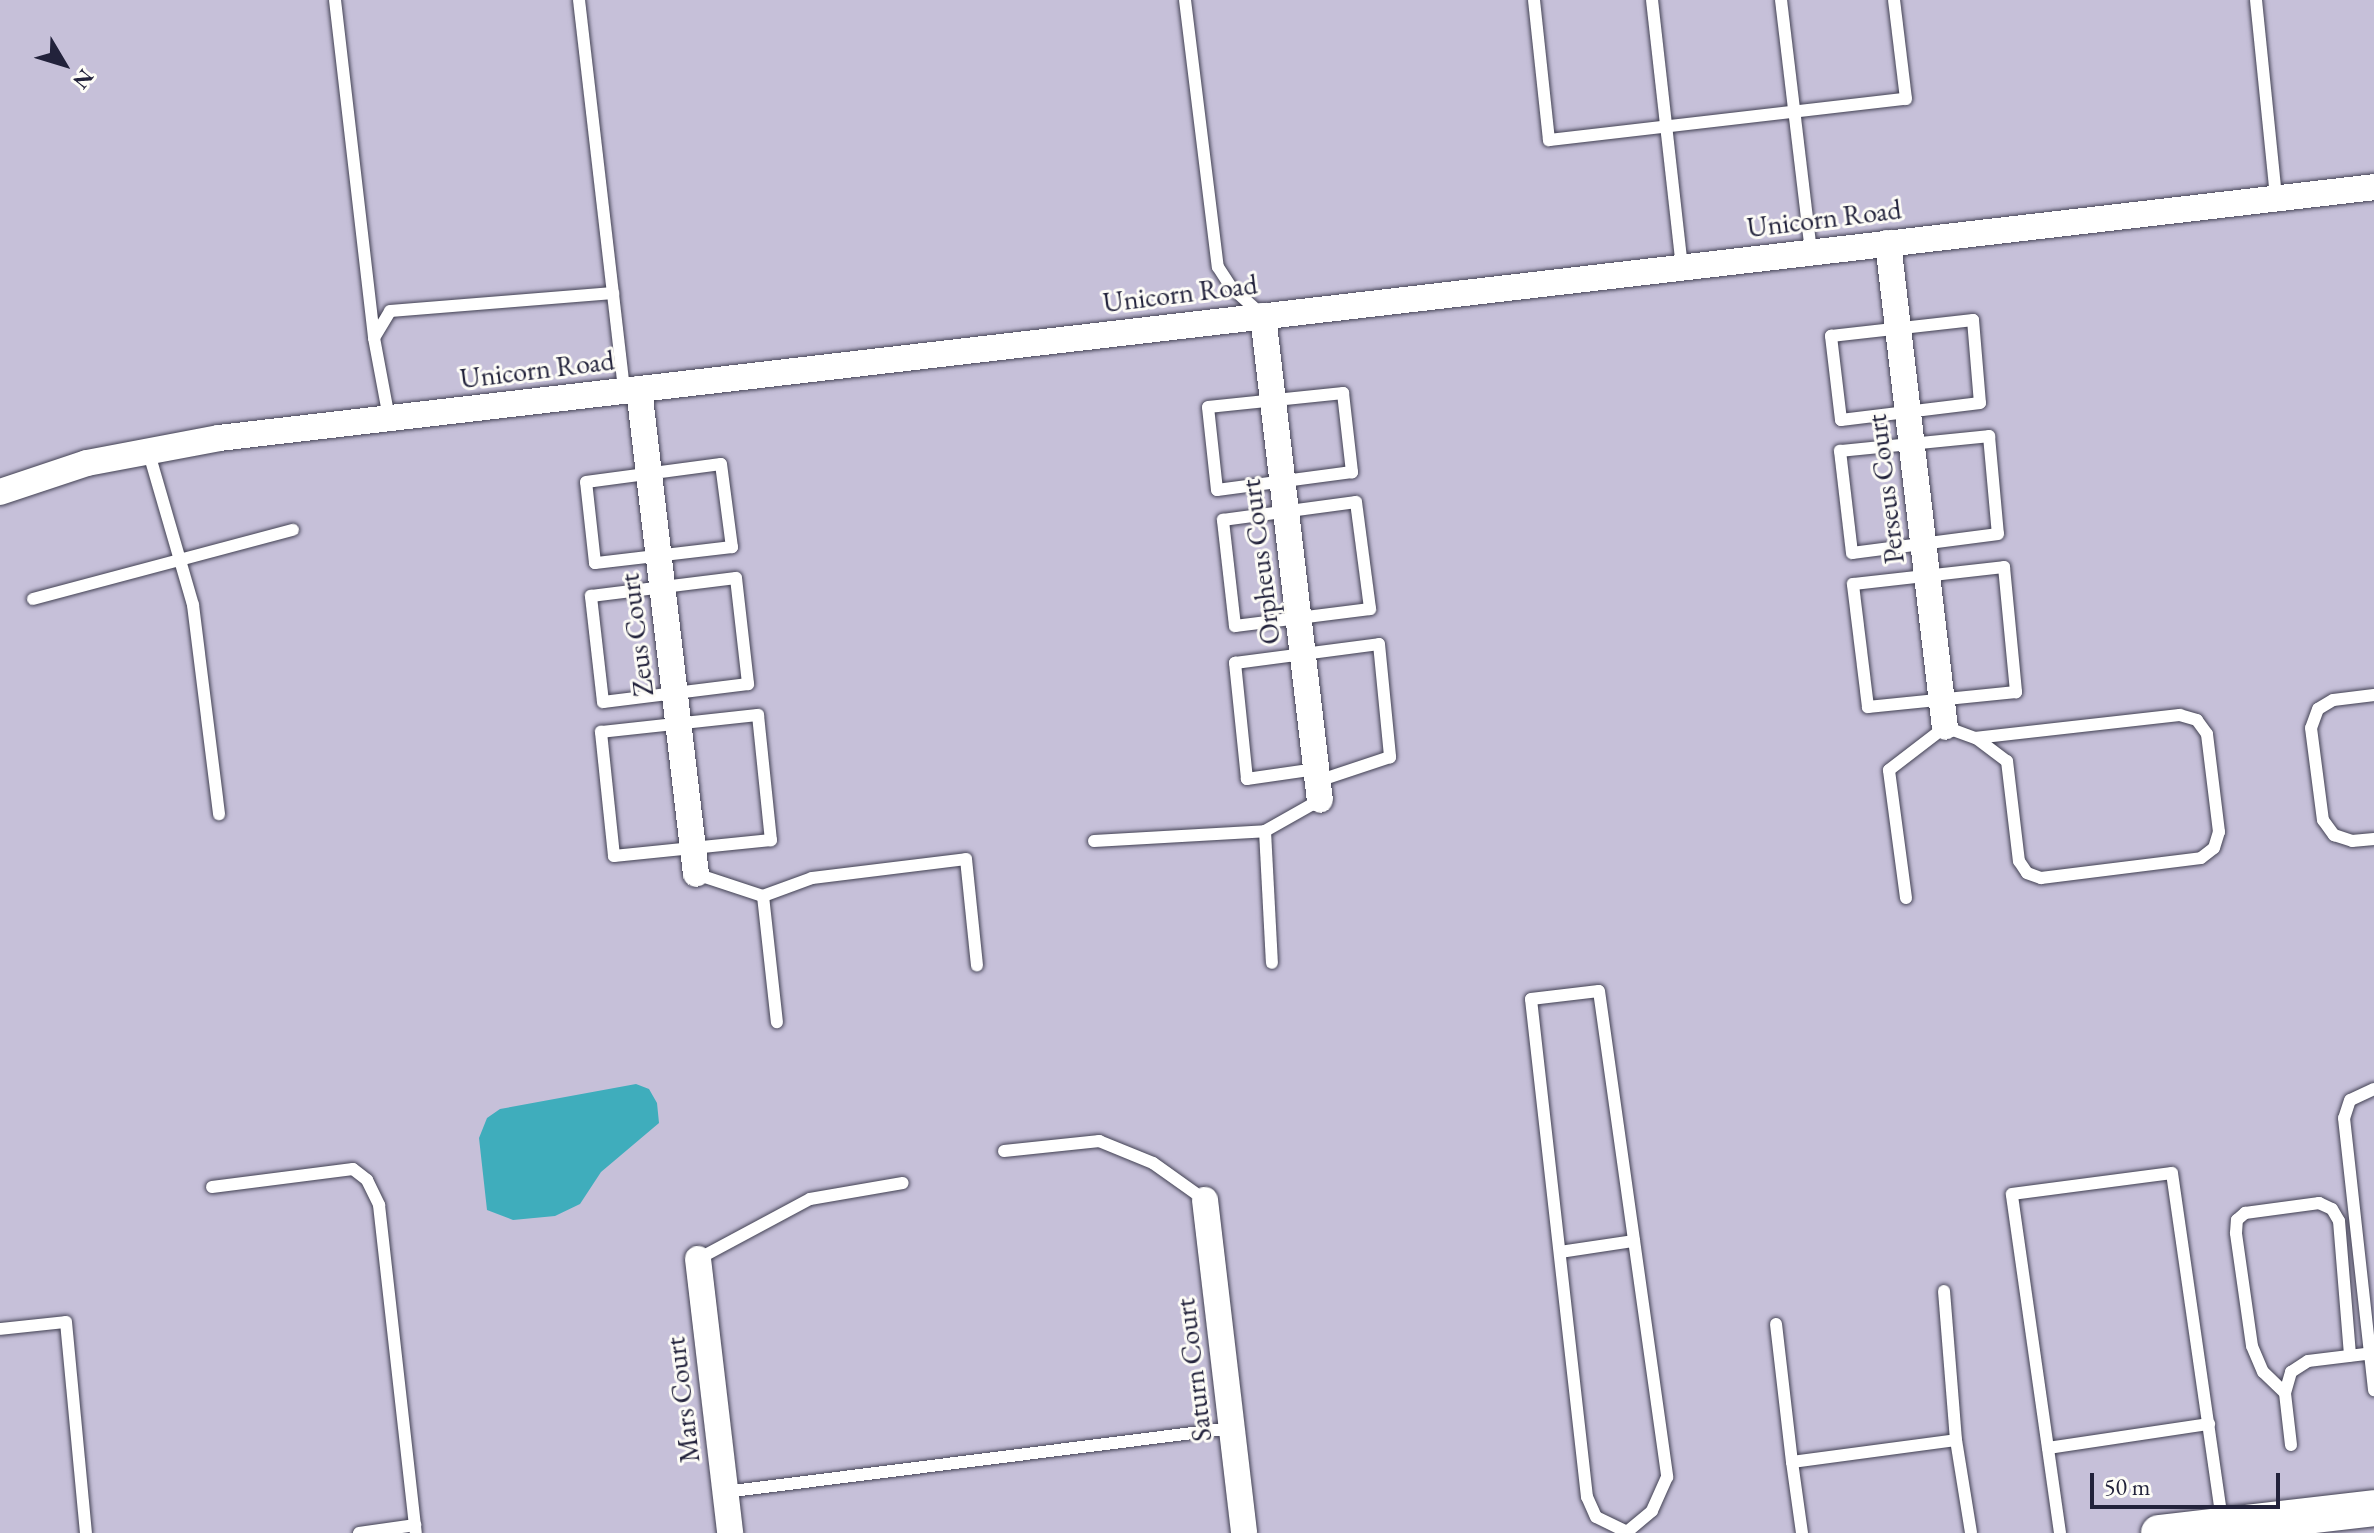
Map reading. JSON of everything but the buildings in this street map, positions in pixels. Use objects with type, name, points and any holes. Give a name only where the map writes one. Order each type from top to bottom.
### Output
[{"type":"street","name":"Unicorn Road","points":[[0,492],[148,450],[389,418],[2374,187]]},
{"type":"street","name":"Perseus Court","points":[[1888,243],[1943,715]]},
{"type":"street","name":"Orpheus Court","points":[[1263,316],[1318,784]]},
{"type":"street","name":"Zeus Court","points":[[632,390],[649,473],[694,862]]},
{"type":"street","name":"Saturn Court","points":[[1205,1200],[1232,1428],[1238,1532]]},
{"type":"street","name":"Mars Court","points":[[698,1259],[730,1533]]},
{"type":"street","points":[[2159,1533],[2223,1525],[2276,1526],[2374,1508]]},
{"type":"lane","points":[[335,0],[374,338],[389,418]]},
{"type":"lane","points":[[579,0],[613,293],[632,390]]},
{"type":"lane","points":[[1185,0],[1218,267],[1231,287],[1263,316]]},
{"type":"lane","points":[[1534,0],[1549,140],[1666,129],[1906,99],[1894,0]]},
{"type":"lane","points":[[1652,0],[1682,267]]},
{"type":"lane","points":[[1781,0],[1811,252]]},
{"type":"lane","points":[[2256,0],[2276,198]]},
{"type":"lane","points":[[374,338],[390,311],[413,306],[613,293]]},
{"type":"lane","points":[[1973,320],[1980,403],[1841,420],[1831,336],[1898,327],[1973,320]]},
{"type":"lane","points":[[1343,393],[1352,472],[1217,490],[1208,407],[1273,400],[1343,393]]},
{"type":"lane","points":[[1989,436],[1998,534],[1852,553],[1840,451],[1911,443],[1989,436]]},
{"type":"lane","points":[[148,450],[193,605],[219,814]]},
{"type":"lane","points":[[721,464],[732,547],[595,563],[586,482],[649,473],[721,464]]},
{"type":"lane","points":[[1356,502],[1370,609],[1235,626],[1223,520],[1286,511],[1356,502]]},
{"type":"lane","points":[[33,599],[293,530]]},
{"type":"lane","points":[[2004,567],[2016,692],[1943,715],[1868,707],[1853,584],[1927,575],[2004,567]]},
{"type":"lane","points":[[736,578],[748,684],[603,702],[591,596],[662,587],[736,578]]},
{"type":"lane","points":[[1094,841],[1265,831],[1318,784],[1390,757],[1379,644],[1235,663],[1247,779],[1318,784]]},
{"type":"lane","points":[[2374,695],[2333,700],[2318,709],[2311,728],[2323,820],[2334,835],[2352,841],[2374,839]]},
{"type":"lane","points":[[758,715],[771,840],[694,862],[614,856],[601,732],[678,724],[758,715]]},
{"type":"lane","points":[[1943,715],[2007,761],[2019,861],[2027,873],[2041,878],[2201,858],[2214,848],[2219,832],[2207,734],[2197,720],[2180,715],[1976,738]]},
{"type":"lane","points":[[1906,898],[1889,770],[1943,715]]},
{"type":"lane","points":[[1265,831],[1272,963]]},
{"type":"lane","points":[[694,862],[763,896],[812,878],[966,859],[977,965]]},
{"type":"lane","points":[[763,896],[777,1022]]},
{"type":"lane","points":[[1599,991],[1634,1241],[1667,1477],[1652,1511],[1627,1533],[1596,1517],[1587,1497],[1531,999],[1599,991]]},
{"type":"lane","points":[[2374,1089],[2350,1100],[2344,1118],[2374,1390]]},
{"type":"lane","points":[[1004,1151],[1099,1141],[1153,1163],[1205,1200]]},
{"type":"lane","points":[[212,1187],[353,1169],[367,1180],[379,1205],[416,1529],[359,1533]]},
{"type":"lane","points":[[2060,1533],[2012,1194],[2172,1173],[2223,1525]]},
{"type":"lane","points":[[698,1259],[810,1199],[903,1183]]},
{"type":"lane","points":[[2285,1393],[2263,1372],[2252,1346],[2236,1233],[2245,1213],[2319,1203],[2332,1209],[2339,1221],[2350,1356]]},
{"type":"lane","points":[[1560,1252],[1634,1241]]},
{"type":"lane","points":[[1944,1291],[1956,1440],[1971,1533]]},
{"type":"lane","points":[[0,1329],[66,1322],[86,1533]]},
{"type":"lane","points":[[1776,1324],[1802,1533]]},
{"type":"lane","points":[[2291,1445],[2285,1393],[2291,1372],[2308,1361],[2372,1353]]},
{"type":"lane","points":[[2048,1448],[2209,1424]]},
{"type":"lane","points":[[725,1492],[1232,1428]]},
{"type":"lane","points":[[1792,1462],[1956,1440]]},
{"type":"shaded area","points":[[0,0],[2374,0],[2374,1533],[0,1533]]},
{"type":"water","points":[[636,1084],[649,1089],[657,1103],[659,1123],[601,1172],[580,1204],[555,1216],[513,1220],[487,1210],[479,1138],[487,1118],[500,1109]]}]
